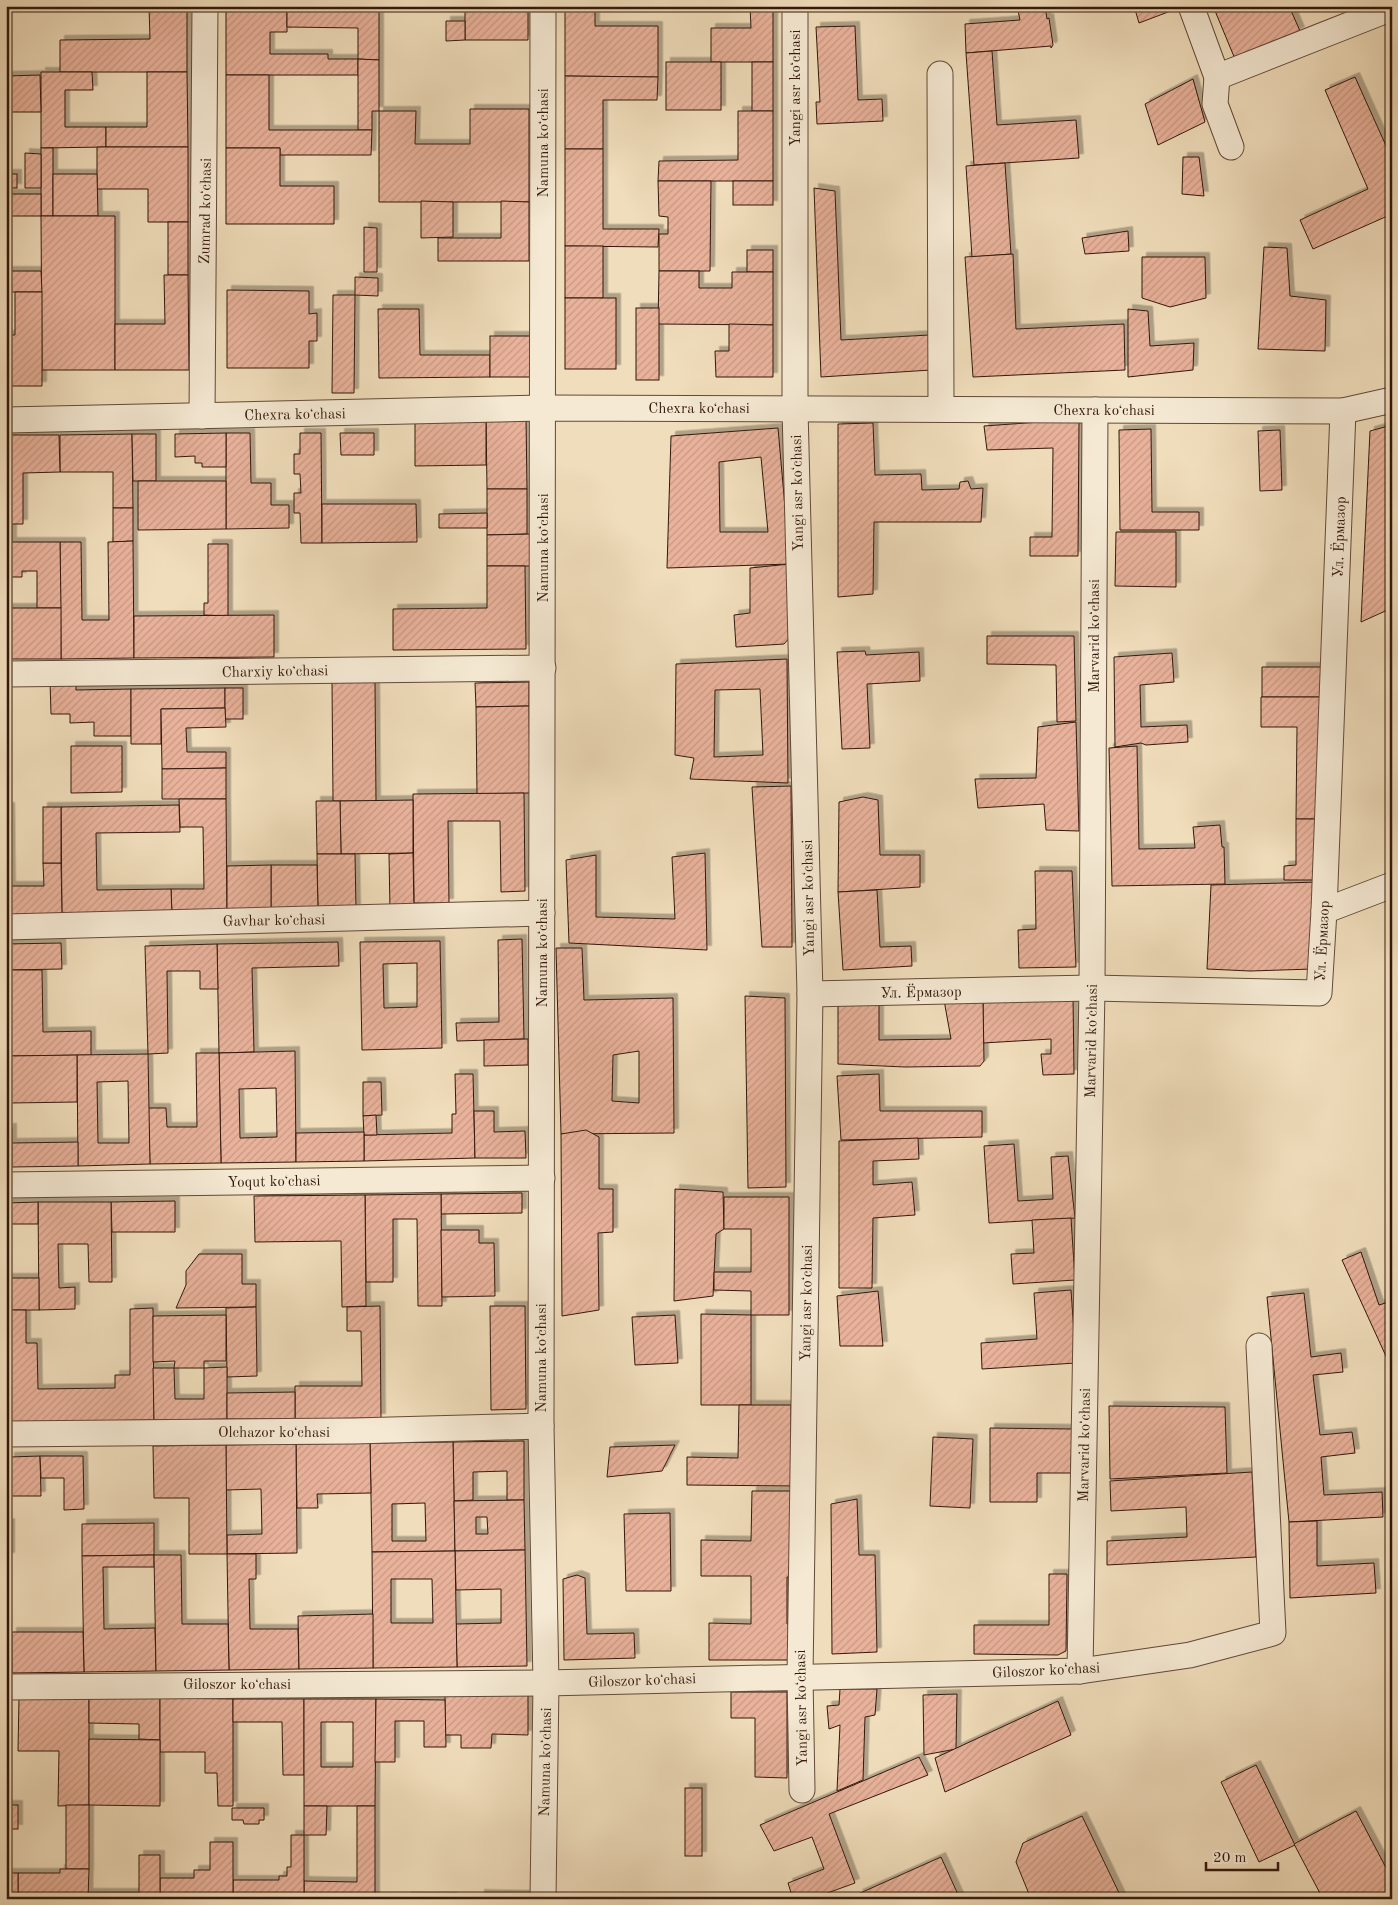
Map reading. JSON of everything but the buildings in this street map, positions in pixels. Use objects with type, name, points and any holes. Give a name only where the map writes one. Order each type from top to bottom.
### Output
[{"type":"street","name":"Zumrad koʻchasi","points":[[202,416],[205,6]]},
{"type":"street","name":"Namuna koʻchasi","points":[[542,1899],[546,1683],[541,1426],[543,6]]},
{"type":"street","name":"Yangi asr koʻchasi","points":[[795,6],[795,409],[810,994],[800,1676],[802,1790]]},
{"type":"street","points":[[1191,6],[1217,77],[1215,104],[1231,147]]},
{"type":"street","points":[[1217,77],[1392,8]]},
{"type":"street","points":[[940,74],[941,409]]},
{"type":"street","name":"Chexra koʻchasi","points":[[6,420],[543,408],[1343,411],[1392,400]]},
{"type":"street","name":"Marvarid koʻchasi","points":[[1080,1671],[1092,988],[1095,410]]},
{"type":"street","name":"Ул. Ёрмазор","points":[[810,994],[1092,988],[1319,993],[1324,911],[1343,411]]},
{"type":"street","name":"Charxiy koʻchasi","points":[[6,674],[543,668]]},
{"type":"street","points":[[1324,911],[1392,884]]},
{"type":"street","name":"Gavhar koʻchasi","points":[[6,927],[542,913]]},
{"type":"street","name":"Yoqut koʻchasi","points":[[6,1185],[542,1178]]},
{"type":"street","name":"Giloszor koʻchasi","points":[[6,1686],[546,1683],[1080,1671],[1190,1655],[1273,1633],[1258,1346]]},
{"type":"street","name":"Olchazor koʻchasi","points":[[6,1434],[354,1431],[541,1426]]}]
